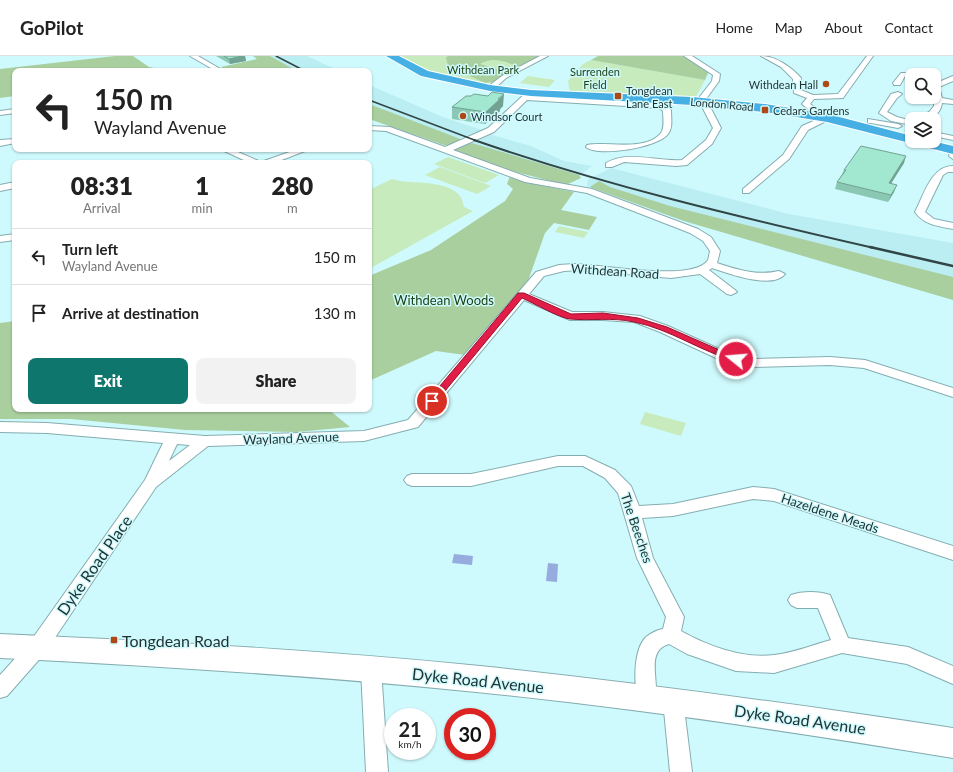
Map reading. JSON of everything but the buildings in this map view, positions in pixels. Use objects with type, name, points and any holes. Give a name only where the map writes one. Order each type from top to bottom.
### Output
[{"type":"highway","name":"London Road","points":[[391,56],[427,75],[529,96],[702,102],[805,113],[905,138]]},
{"type":"highway","points":[[941,147],[953,150]]},
{"type":"street","points":[[196,56],[216,68]]},
{"type":"street","points":[[490,88],[516,70],[545,56]]},
{"type":"street","points":[[516,70],[529,70],[554,56]]},
{"type":"street","points":[[609,165],[614,162],[626,160],[678,164],[686,162],[708,143],[717,131],[702,102],[717,74],[687,56]]},
{"type":"street","points":[[764,56],[783,66],[797,78],[797,91],[812,97],[840,96],[870,56]]},
{"type":"street","points":[[897,83],[903,74],[905,74]]},
{"type":"street","points":[[941,83],[953,78]]},
{"type":"street","points":[[941,80],[953,84]]},
{"type":"street","points":[[898,94],[894,96],[884,113],[894,119],[905,121]]},
{"type":"street","points":[[443,149],[491,130],[529,96],[661,106],[667,110],[666,133],[658,139],[646,144],[623,148],[590,147]]},
{"type":"street","points":[[805,128],[801,125],[800,116],[812,108],[806,104],[812,97]]},
{"type":"street","points":[[941,100],[953,102]]},
{"type":"street","points":[[0,113],[12,111]]},
{"type":"street","points":[[746,191],[786,156],[805,128],[828,118]]},
{"type":"street","points":[[871,121],[905,127]]},
{"type":"street","points":[[372,126],[387,129],[528,180],[589,191],[694,231],[707,238],[714,247],[715,257],[707,267]]},
{"type":"street","points":[[941,135],[953,138]]},
{"type":"street","points":[[0,143],[12,141]]},
{"type":"street","points":[[231,152],[250,160]]},
{"type":"street","points":[[274,160],[297,152]]},
{"type":"street","points":[[953,169],[946,169],[939,174],[920,212],[930,221],[953,226]]},
{"type":"street","points":[[0,188],[12,186]]},
{"type":"street","points":[[0,239],[12,237]]},
{"type":"street","name":"Withdean Road","points":[[521,295],[540,274],[558,268],[578,266],[683,276],[707,267]]},
{"type":"street","points":[[707,267],[772,278],[779,274]]},
{"type":"street","points":[[707,267],[731,292]]},
{"type":"street","points":[[521,295],[570,316],[603,316],[636,320],[664,329],[721,355],[752,363],[830,361],[865,364],[953,392]]},
{"type":"street","name":"Wayland Avenue","points":[[0,427],[47,428],[205,441],[364,436],[412,424],[521,295]]},
{"type":"street","points":[[151,483],[172,439]]},
{"type":"street","points":[[151,483],[205,441]]},
{"type":"street","name":"The Beeches","points":[[412,480],[471,480],[558,461],[585,462],[610,474],[625,490],[634,513],[645,558],[675,617],[671,635]]},
{"type":"street","name":"Dyke Road Place","points":[[37,648],[151,483]]},
{"type":"street","name":"Hazeldene Meads","points":[[634,513],[673,510],[753,493],[774,495],[953,553]]},
{"type":"street","points":[[797,600],[824,600],[842,645]]},
{"type":"street","points":[[681,772],[660,699],[645,660],[648,649],[654,640],[662,636],[671,635],[694,648],[736,662],[774,664],[842,645],[908,656],[953,675]]},
{"type":"street","name":"Dyke Road Avenue","points":[[0,646],[371,669],[660,699],[841,724],[953,743]]},
{"type":"street","points":[[0,688],[37,648]]},
{"type":"street","points":[[371,669],[377,772]]},
{"type":"shaded area","points":[[253,56],[307,56],[333,68],[274,68]]},
{"type":"shaded area","points":[[372,86],[443,117],[482,130],[454,140],[372,109]]},
{"type":"shaded area","points":[[489,134],[531,146],[564,161],[592,166],[578,177],[472,144]]},
{"type":"shaded area","points":[[611,168],[789,214],[953,243],[953,300],[684,221],[587,186],[588,179]]},
{"type":"shaded area","points":[[454,554],[473,556],[472,565],[452,563]]},
{"type":"shaded area","points":[[548,563],[558,564],[557,582],[546,581]]},
{"type":"green space","points":[[115,56],[133,56],[149,67],[154,68],[12,68],[12,96],[0,98],[0,69]]},
{"type":"green space","points":[[253,56],[270,56],[292,68],[221,67],[257,59]]},
{"type":"green space","name":"Withdean Park","points":[[400,56],[542,56],[494,82],[485,83],[446,77],[425,70]]},
{"type":"green space","points":[[542,56],[519,67],[495,60],[490,60],[480,64],[509,73],[494,82],[485,83],[448,66],[446,57]]},
{"type":"green space","points":[[598,56],[687,56],[709,71],[705,80],[591,60]]},
{"type":"green space","name":"Surrenden Field","points":[[591,60],[705,80],[696,97],[570,94],[568,81],[583,64]]},
{"type":"green space","points":[[528,76],[555,80],[549,87],[520,83]]},
{"type":"green space","points":[[372,105],[463,140],[452,145],[444,145],[372,120]]},
{"type":"green space","points":[[472,143],[579,175],[581,178],[566,185],[508,170],[451,150]]},
{"type":"green space","points":[[448,157],[499,175],[485,183],[434,164]]},
{"type":"green space","points":[[440,167],[491,186],[477,194],[425,175]]},
{"type":"green space","name":"Withdean Woods","points":[[510,176],[539,185],[574,192],[561,210],[597,217],[589,230],[554,223],[545,233],[528,281],[465,355],[436,351],[372,380],[372,275],[431,250],[505,201],[513,189],[507,184]]},
{"type":"green space","points":[[392,179],[445,186],[461,197],[464,207],[473,211],[372,267],[372,189]]},
{"type":"green space","points":[[599,181],[610,187],[670,206],[953,277],[953,300],[684,221],[590,187]]},
{"type":"green space","points":[[559,226],[588,232],[584,238],[555,232]]},
{"type":"green space","points":[[12,321],[12,412],[332,412],[350,427],[297,432],[185,430],[71,419],[0,419],[0,323]]},
{"type":"green space","points":[[645,412],[686,423],[681,436],[640,424]]},
{"type":"railway","points":[[276,56],[299,68]]},
{"type":"railway","points":[[372,101],[477,141]]},
{"type":"railway","points":[[477,141],[572,172],[622,186],[722,212],[874,248]]},
{"type":"railway","points":[[870,247],[953,266]]},
{"type":"place","name":"Withdean Hall","points":[[826,84]]},
{"type":"place","name":"Tongdean Lane East","points":[[618,96]]},
{"type":"place","name":"Cedars Gardens","points":[[765,110]]},
{"type":"place","name":"Windsor Court","points":[[463,116]]},
{"type":"place","name":"Tongdean Road","points":[[114,640]]},
{"type":"route","points":[[432,401],[521,295],[570,316],[603,316],[636,320],[664,329],[721,355],[736,359]]}]
